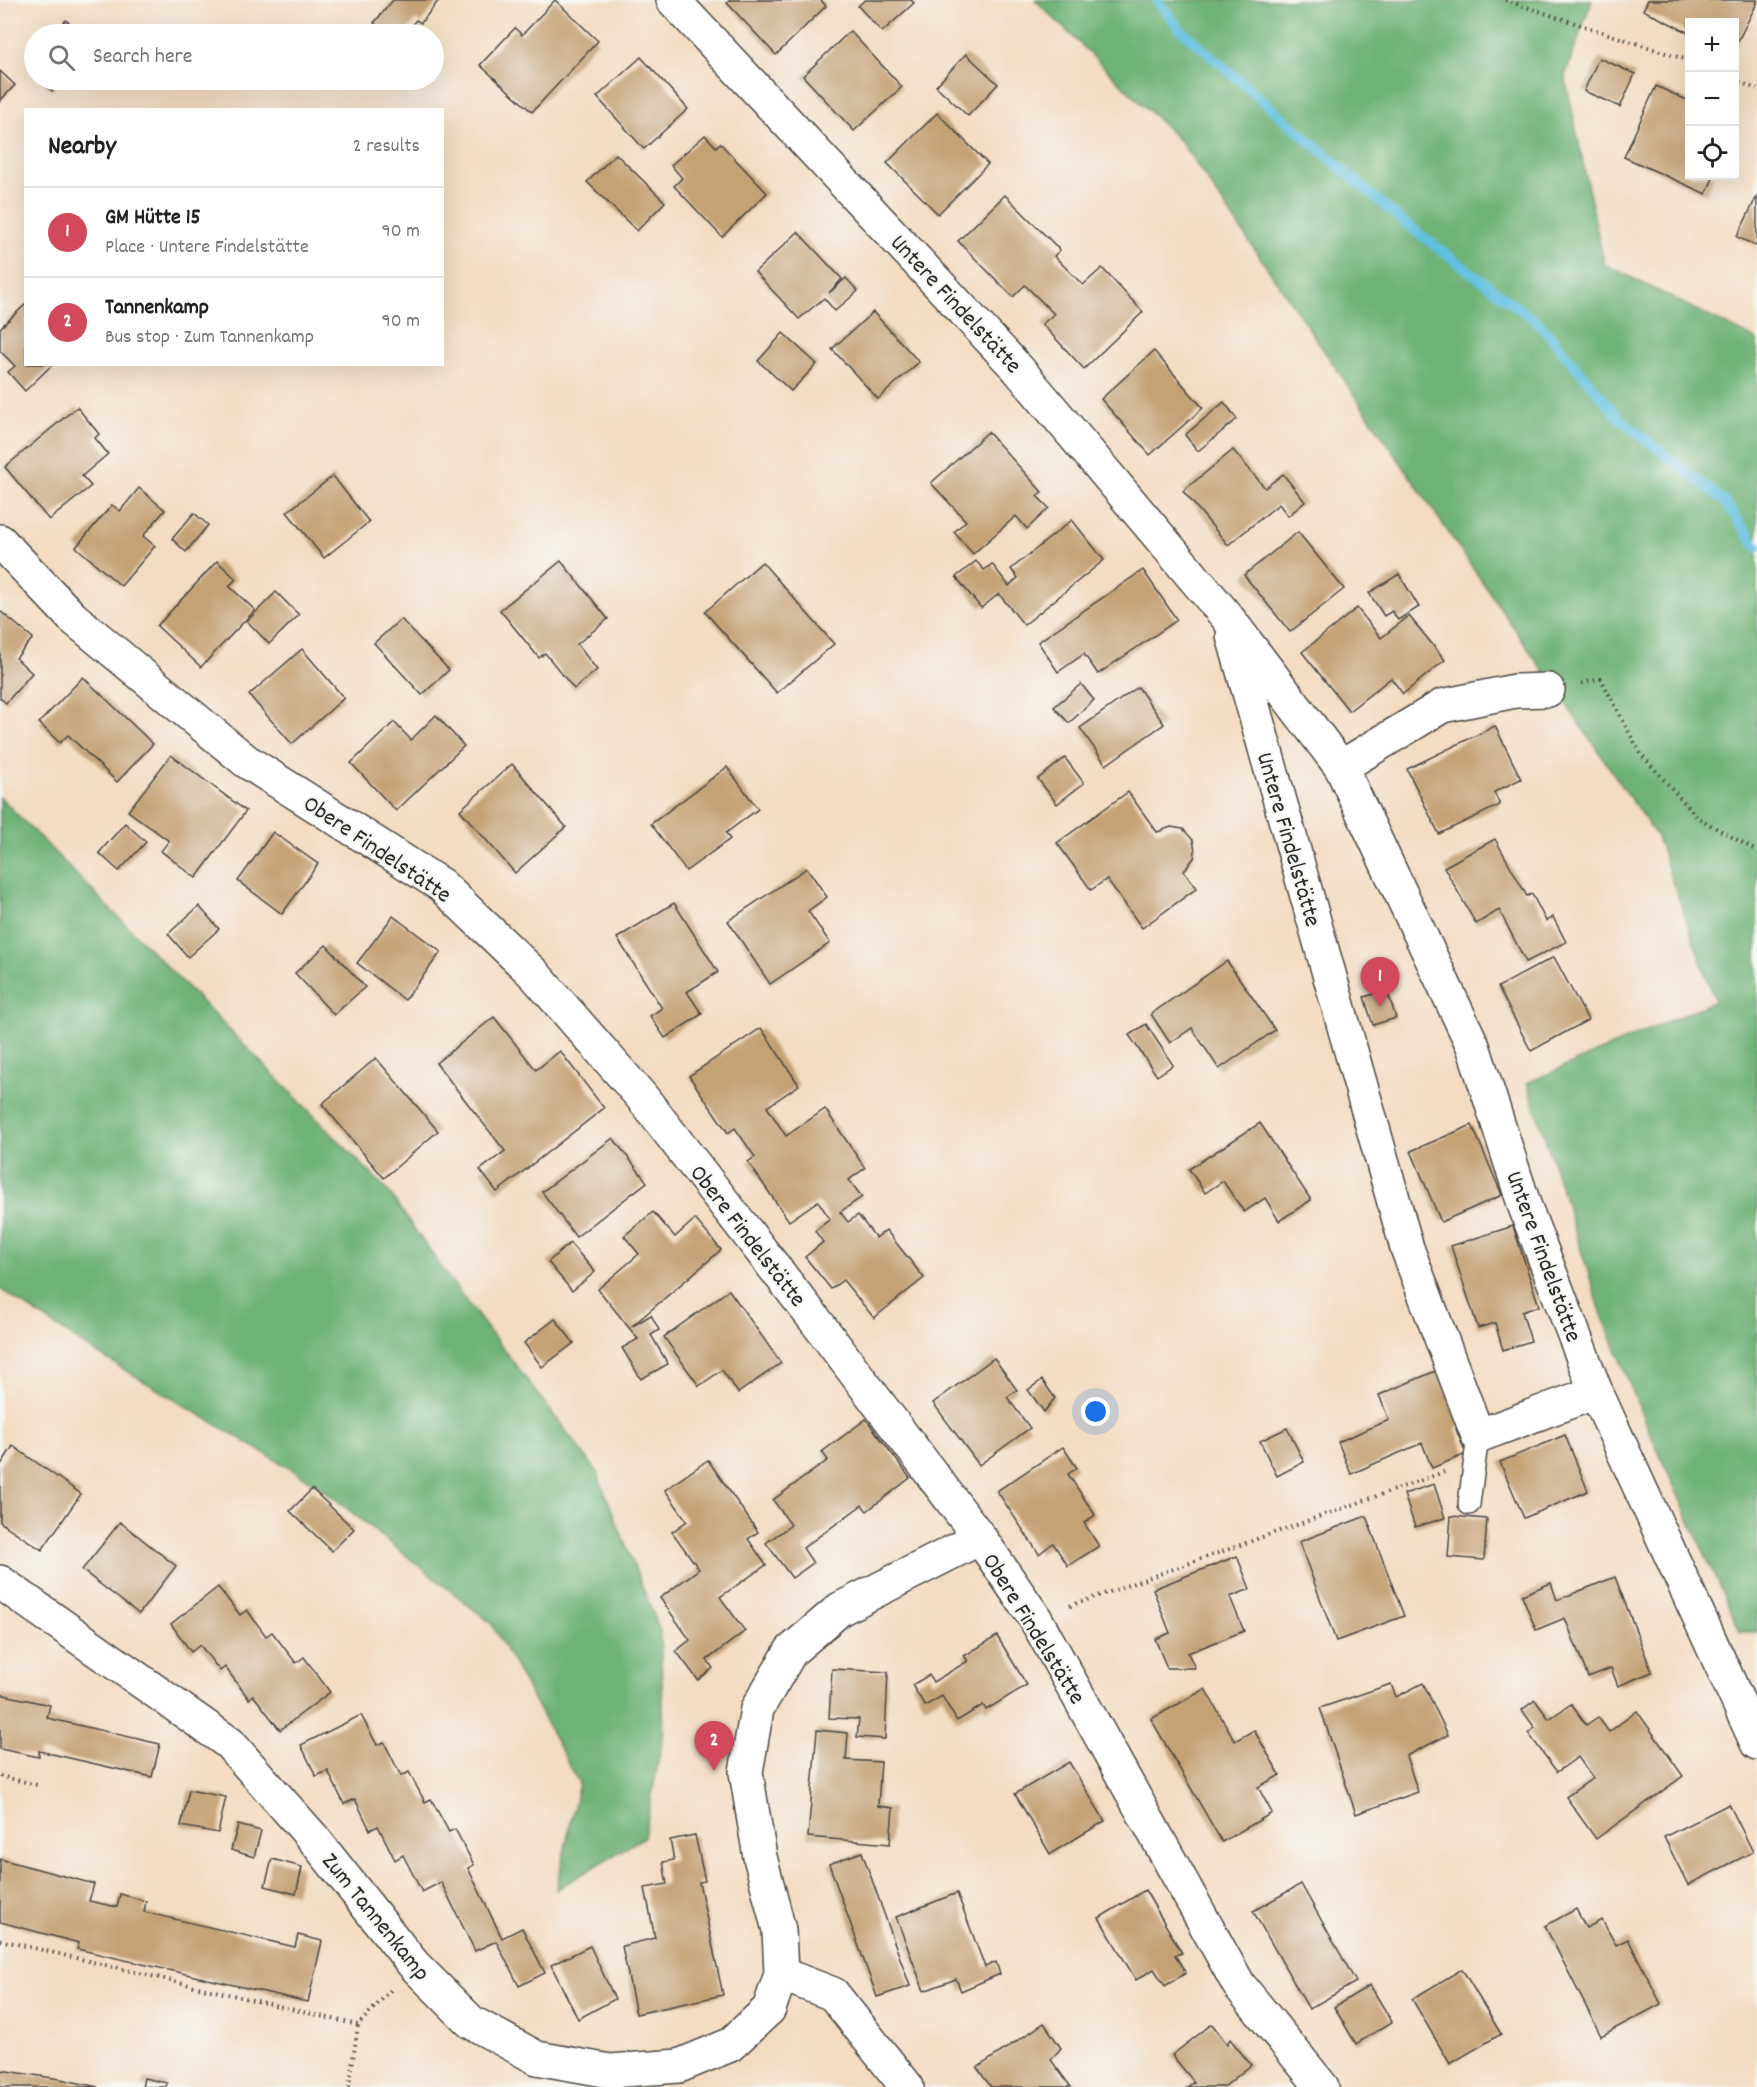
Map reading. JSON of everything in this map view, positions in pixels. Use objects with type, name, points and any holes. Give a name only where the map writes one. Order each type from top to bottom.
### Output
[{"type":"street","name":"Untere Findelstätte","points":[[673,0],[1018,369],[1227,617],[1341,767],[1473,1046],[1525,1207],[1596,1392],[1757,1743]]},
{"type":"street","name":"Obere Findelstätte","points":[[0,541],[72,617],[246,761],[441,885],[534,974],[641,1096],[819,1325],[980,1538],[1035,1618],[1239,1985],[1322,2087]]},
{"type":"street","name":"Untere Findelstätte","points":[[1227,617],[1407,1248],[1477,1448]]},
{"type":"street","points":[[1341,767],[1442,706],[1515,691],[1548,690]]},
{"type":"street","points":[[1477,1448],[1596,1392]]},
{"type":"street","name":"Zum Tannenkamp","points":[[0,1582],[229,1743],[314,1839],[414,1965],[471,2022],[537,2058],[610,2071],[680,2066],[730,2045],[769,2009],[780,1974],[779,1930],[760,1857],[746,1772],[757,1709],[791,1651],[840,1609],[980,1538]]},
{"type":"street","points":[[780,1974],[832,1994],[907,2087]]},
{"type":"lane","points":[[1469,1504],[1477,1448]]},
{"type":"path","points":[[1505,0],[1685,61]]},
{"type":"path","points":[[1739,82],[1757,89]]},
{"type":"path","points":[[1548,690],[1601,679],[1640,753],[1698,818],[1757,851]]},
{"type":"path","points":[[1035,1618],[1477,1448]]},
{"type":"path","points":[[0,1776],[37,1785]]},
{"type":"path","points":[[0,1940],[358,2025]]},
{"type":"path","points":[[349,2087],[358,2025],[414,1965]]},
{"type":"green space","points":[[1035,0],[1592,0],[1565,76],[1604,264],[1757,340],[1757,1632],[1740,1632],[1644,1420],[1601,1312],[1527,1083],[1715,1001],[1657,837],[1181,142]]},
{"type":"green space","points":[[0,797],[388,1191],[448,1277],[596,1470],[660,1631],[664,1731],[644,1837],[556,1890],[579,1783],[491,1623],[316,1484],[95,1352],[0,1289]]},
{"type":"building","points":[[393,0],[439,0],[421,23],[416,20],[413,24],[374,23]]},
{"type":"building","points":[[555,0],[598,41],[532,112],[480,65],[515,28],[522,35]]},
{"type":"building","points":[[730,0],[821,0],[826,6],[776,55],[727,3]]},
{"type":"building","points":[[865,0],[911,0],[914,3],[882,32],[858,6]]},
{"type":"building","points":[[1648,0],[1757,0],[1739,39],[1739,18],[1685,18],[1685,31],[1643,10]]},
{"type":"building","points":[[850,31],[902,87],[854,131],[803,76]]},
{"type":"building","points":[[966,54],[998,84],[968,116],[936,86]]},
{"type":"building","points":[[641,57],[688,109],[644,149],[597,97]]},
{"type":"building","points":[[1599,58],[1635,74],[1620,107],[1584,91]]},
{"type":"building","points":[[0,71],[15,85],[0,101]]},
{"type":"building","points":[[1656,86],[1685,99],[1685,180],[1712,180],[1706,194],[1624,157]]},
{"type":"building","points":[[937,113],[988,164],[938,214],[887,163]]},
{"type":"building","points":[[705,135],[716,147],[720,143],[767,193],[722,237],[674,186],[682,178],[671,165]]},
{"type":"building","points":[[616,154],[665,202],[637,231],[587,182]]},
{"type":"building","points":[[1005,195],[1060,250],[1054,256],[1083,285],[1102,268],[1143,312],[1084,369],[1042,324],[1054,314],[1025,285],[1013,297],[958,241]]},
{"type":"building","points":[[1757,196],[1757,246],[1737,237]]},
{"type":"building","points":[[798,232],[842,279],[829,293],[846,278],[858,291],[835,311],[824,298],[799,319],[755,272]]},
{"type":"building","points":[[24,306],[24,366],[51,366],[25,391],[8,372],[15,366],[0,351],[0,328]]},
{"type":"building","points":[[873,312],[919,362],[878,399],[832,349]]},
{"type":"building","points":[[783,333],[817,364],[791,391],[758,361]]},
{"type":"building","points":[[1154,351],[1203,408],[1150,455],[1101,399]]},
{"type":"building","points":[[1224,402],[1237,419],[1198,451],[1185,435]]},
{"type":"building","points":[[77,407],[99,434],[95,438],[108,454],[82,476],[91,486],[49,520],[5,467]]},
{"type":"building","points":[[988,432],[1042,492],[1037,496],[1049,508],[1027,529],[1016,516],[973,554],[954,532],[966,521],[931,483]]},
{"type":"building","points":[[1233,450],[1265,488],[1283,474],[1305,502],[1288,516],[1279,504],[1228,545],[1183,491]]},
{"type":"building","points":[[333,476],[369,522],[324,558],[287,512]]},
{"type":"building","points":[[139,488],[165,510],[143,536],[155,546],[121,586],[76,547],[112,505],[120,511]]},
{"type":"building","points":[[194,513],[208,525],[186,552],[172,539]]},
{"type":"building","points":[[1072,520],[1104,560],[1024,625],[999,594],[981,608],[956,577],[976,561],[984,570],[992,564],[1009,586],[1018,578],[1011,569]]},
{"type":"building","points":[[1298,532],[1344,589],[1290,632],[1244,575]]},
{"type":"building","points":[[217,561],[236,579],[229,586],[255,610],[201,667],[157,626]]},
{"type":"building","points":[[561,561],[608,619],[577,644],[597,670],[574,689],[545,653],[539,658],[500,610]]},
{"type":"building","points":[[762,562],[834,644],[777,693],[705,612]]},
{"type":"building","points":[[1143,570],[1177,620],[1098,674],[1084,654],[1058,672],[1038,642]]},
{"type":"building","points":[[1399,574],[1419,607],[1398,620],[1392,611],[1384,616],[1369,593]]},
{"type":"building","points":[[276,592],[299,615],[269,644],[247,621]]},
{"type":"building","points":[[1357,608],[1381,638],[1409,616],[1445,660],[1403,694],[1391,678],[1349,711],[1302,652]]},
{"type":"building","points":[[0,611],[33,638],[16,658],[32,673],[6,703],[0,698]]},
{"type":"building","points":[[401,619],[449,670],[422,695],[374,643]]},
{"type":"building","points":[[302,649],[344,698],[292,744],[249,695]]},
{"type":"building","points":[[83,677],[153,744],[117,782],[68,735],[60,743],[39,723]]},
{"type":"building","points":[[1081,684],[1094,700],[1069,723],[1054,707]]},
{"type":"building","points":[[1138,687],[1164,724],[1106,765],[1080,728]]},
{"type":"building","points":[[436,715],[464,746],[396,811],[351,763],[394,722],[411,740]]},
{"type":"building","points":[[1495,726],[1521,779],[1494,792],[1500,805],[1439,834],[1407,769]]},
{"type":"building","points":[[171,755],[246,811],[196,878],[161,851],[169,841],[128,811]]},
{"type":"building","points":[[1065,758],[1084,783],[1057,804],[1038,779]]},
{"type":"building","points":[[512,764],[566,827],[515,873],[460,810]]},
{"type":"building","points":[[727,767],[758,809],[726,833],[730,839],[686,871],[651,824]]},
{"type":"building","points":[[1128,792],[1157,832],[1171,827],[1183,829],[1193,840],[1195,851],[1194,858],[1184,871],[1197,888],[1142,928],[1107,879],[1091,890],[1057,843]]},
{"type":"building","points":[[125,823],[146,842],[119,871],[99,853]]},
{"type":"building","points":[[273,832],[318,864],[282,914],[238,881]]},
{"type":"building","points":[[1495,839],[1527,896],[1532,894],[1546,921],[1553,917],[1566,942],[1526,962],[1499,910],[1476,924],[1444,867]]},
{"type":"building","points":[[807,868],[827,897],[808,911],[830,943],[770,984],[728,921]]},
{"type":"building","points":[[674,903],[718,972],[687,992],[702,1014],[665,1038],[650,1016],[662,1008],[617,938]]},
{"type":"building","points":[[199,906],[219,929],[188,957],[168,934]]},
{"type":"building","points":[[393,916],[441,952],[405,1000],[357,963]]},
{"type":"building","points":[[326,945],[365,987],[334,1015],[295,973]]},
{"type":"building","points":[[1554,957],[1588,1020],[1531,1051],[1498,987]]},
{"type":"building","points":[[1227,961],[1275,1030],[1219,1069],[1192,1028],[1170,1043],[1151,1014]]},
{"type":"building","points":[[1387,990],[1396,1018],[1373,1025],[1364,997]]},
{"type":"building","points":[[494,1017],[536,1070],[560,1051],[604,1108],[497,1192],[480,1170],[505,1151],[436,1063]]},
{"type":"building","points":[[1146,1024],[1173,1065],[1157,1076],[1129,1035]]},
{"type":"building","points":[[761,1028],[799,1085],[767,1107],[786,1136],[825,1109],[865,1168],[849,1180],[862,1197],[840,1212],[848,1222],[858,1215],[876,1238],[886,1230],[924,1278],[874,1318],[843,1280],[831,1289],[805,1257],[823,1242],[815,1231],[830,1219],[818,1201],[789,1221],[748,1162],[755,1157],[735,1128],[728,1133],[689,1076]]},
{"type":"building","points":[[376,1058],[438,1131],[384,1178],[322,1104]]},
{"type":"building","points":[[1260,1123],[1311,1200],[1279,1221],[1265,1198],[1244,1212],[1223,1181],[1205,1193],[1189,1169]]},
{"type":"building","points":[[1472,1125],[1502,1195],[1441,1222],[1411,1151]]},
{"type":"building","points":[[613,1138],[647,1182],[576,1237],[542,1192]]},
{"type":"building","points":[[653,1212],[675,1237],[695,1219],[721,1250],[631,1327],[651,1315],[659,1330],[651,1335],[668,1364],[641,1379],[622,1348],[638,1339],[598,1289],[639,1254],[624,1236]]},
{"type":"building","points":[[1513,1226],[1539,1306],[1522,1312],[1531,1341],[1503,1350],[1495,1323],[1478,1328],[1451,1246]]},
{"type":"building","points":[[570,1243],[595,1272],[572,1291],[548,1262]]},
{"type":"building","points":[[729,1290],[781,1363],[738,1393],[722,1370],[699,1386],[664,1337]]},
{"type":"building","points":[[555,1319],[574,1343],[542,1367],[524,1343]]},
{"type":"building","points":[[994,1358],[1017,1390],[1007,1397],[1030,1428],[979,1465],[933,1403]]},
{"type":"building","points":[[1438,1370],[1462,1426],[1456,1429],[1466,1454],[1432,1468],[1422,1443],[1351,1474],[1338,1442],[1389,1420],[1379,1395]]},
{"type":"building","points":[[1042,1380],[1055,1398],[1044,1412],[1028,1390]]},
{"type":"building","points":[[866,1419],[910,1478],[867,1511],[862,1505],[803,1548],[813,1563],[792,1578],[766,1543],[791,1525],[773,1500],[828,1460],[822,1452]]},
{"type":"building","points":[[1287,1428],[1304,1462],[1277,1476],[1260,1441]]},
{"type":"building","points":[[1565,1435],[1588,1491],[1524,1518],[1500,1462]]},
{"type":"building","points":[[13,1446],[81,1494],[42,1550],[0,1522],[0,1466]]},
{"type":"building","points":[[1063,1447],[1077,1468],[1068,1474],[1095,1515],[1084,1523],[1099,1546],[1068,1566],[1053,1543],[1039,1554],[997,1491]]},
{"type":"building","points":[[708,1460],[758,1532],[748,1539],[766,1565],[720,1597],[745,1631],[707,1660],[713,1668],[698,1680],[676,1651],[690,1640],[660,1598],[699,1569],[672,1532],[687,1521],[665,1490]]},
{"type":"building","points":[[1434,1484],[1445,1518],[1415,1527],[1404,1494]]},
{"type":"building","points":[[312,1489],[354,1529],[332,1551],[290,1511]]},
{"type":"building","points":[[1366,1516],[1404,1616],[1336,1641],[1299,1542]]},
{"type":"building","points":[[1451,1516],[1487,1519],[1484,1560],[1448,1557]]},
{"type":"building","points":[[120,1522],[176,1566],[139,1614],[82,1570]]},
{"type":"building","points":[[1237,1556],[1250,1589],[1230,1597],[1244,1631],[1188,1653],[1195,1668],[1167,1668],[1155,1639],[1170,1633],[1153,1589]]},
{"type":"building","points":[[1615,1577],[1652,1672],[1618,1686],[1611,1668],[1588,1677],[1565,1618],[1536,1630],[1522,1595],[1551,1583],[1557,1600]]},
{"type":"building","points":[[218,1587],[240,1615],[247,1610],[266,1636],[272,1632],[296,1663],[304,1657],[330,1692],[280,1730],[253,1695],[249,1699],[225,1667],[220,1671],[200,1645],[191,1652],[171,1624]]},
{"type":"building","points":[[997,1636],[1027,1685],[986,1710],[983,1705],[957,1721],[942,1696],[925,1706],[912,1685],[929,1675],[933,1682],[968,1661],[964,1656]]},
{"type":"building","points":[[832,1669],[888,1672],[885,1739],[857,1737],[859,1719],[829,1718]]},
{"type":"building","points":[[1423,1683],[1448,1735],[1406,1756],[1418,1792],[1356,1814],[1320,1708],[1391,1684],[1396,1697]]},
{"type":"building","points":[[1205,1689],[1235,1741],[1254,1730],[1280,1775],[1258,1787],[1272,1813],[1222,1842],[1151,1719]]},
{"type":"building","points":[[0,1694],[50,1705],[47,1718],[160,1744],[152,1777],[39,1751],[39,1757],[0,1749]]},
{"type":"building","points":[[1535,1700],[1549,1719],[1571,1704],[1586,1725],[1598,1717],[1609,1732],[1637,1711],[1683,1776],[1596,1839],[1566,1797],[1593,1778],[1578,1757],[1557,1772],[1528,1733],[1535,1728],[1522,1710]]},
{"type":"building","points":[[361,1715],[377,1745],[384,1742],[401,1776],[409,1772],[425,1802],[431,1799],[449,1832],[455,1829],[474,1865],[468,1868],[502,1938],[522,1928],[545,1973],[519,1986],[496,1941],[475,1951],[441,1882],[422,1892],[403,1855],[395,1860],[378,1826],[370,1830],[355,1799],[344,1804],[328,1771],[316,1776],[301,1745]]},
{"type":"building","points":[[817,1730],[848,1733],[846,1760],[881,1762],[878,1806],[893,1808],[890,1844],[808,1837]]},
{"type":"building","points":[[1069,1762],[1105,1821],[1050,1854],[1015,1794]]},
{"type":"building","points":[[189,1790],[226,1797],[218,1833],[181,1826]]},
{"type":"building","points":[[1729,1804],[1753,1852],[1688,1885],[1664,1837]]},
{"type":"building","points":[[238,1825],[261,1831],[254,1857],[231,1850]]},
{"type":"building","points":[[695,1835],[705,1881],[699,1882],[723,1995],[636,2014],[622,1946],[655,1938],[645,1888],[667,1884],[663,1862],[674,1860],[670,1840]]},
{"type":"building","points":[[862,1852],[910,1986],[877,1997],[829,1864]]},
{"type":"building","points":[[0,1859],[94,1884],[89,1901],[117,1907],[120,1894],[146,1901],[144,1912],[295,1947],[298,1935],[322,1941],[308,2002],[77,1949],[79,1943],[0,1922]]},
{"type":"building","points":[[272,1859],[302,1867],[296,1894],[265,1886]]},
{"type":"building","points":[[1301,1884],[1356,1982],[1309,2009],[1253,1911]]},
{"type":"building","points":[[1145,1890],[1182,1953],[1175,1955],[1186,1973],[1165,1986],[1154,1969],[1136,1980],[1099,1918]]},
{"type":"building","points":[[957,1893],[985,1967],[996,1962],[1000,1974],[961,1991],[956,1979],[924,1991],[896,1917]]},
{"type":"building","points":[[1576,1909],[1586,1928],[1602,1920],[1616,1945],[1628,1939],[1661,2004],[1601,2036],[1545,1926]]},
{"type":"building","points":[[590,1946],[615,1999],[578,2019],[551,1965]]},
{"type":"building","points":[[1462,1969],[1501,2034],[1450,2064],[1412,1999]]},
{"type":"building","points":[[1370,1985],[1392,2022],[1356,2044],[1334,2007]]},
{"type":"building","points":[[1044,2023],[1061,2048],[1051,2060],[1071,2087],[991,2087],[977,2068]]},
{"type":"building","points":[[1212,2024],[1227,2044],[1230,2039],[1251,2065],[1224,2087],[1187,2087],[1194,2082],[1172,2055]]},
{"type":"building","points":[[0,2070],[60,2079],[98,2087],[0,2087]]},
{"type":"building","points":[[144,2078],[167,2083],[166,2087],[142,2087]]},
{"type":"waterway","points":[[1157,0],[1180,29],[1402,221],[1540,324],[1620,419],[1724,501],[1757,547]]},
{"type":"place","name":"GM Hütte 15","points":[[1380,1007]]},
{"type":"place","name":"Tannenkamp","points":[[714,1771]]}]
